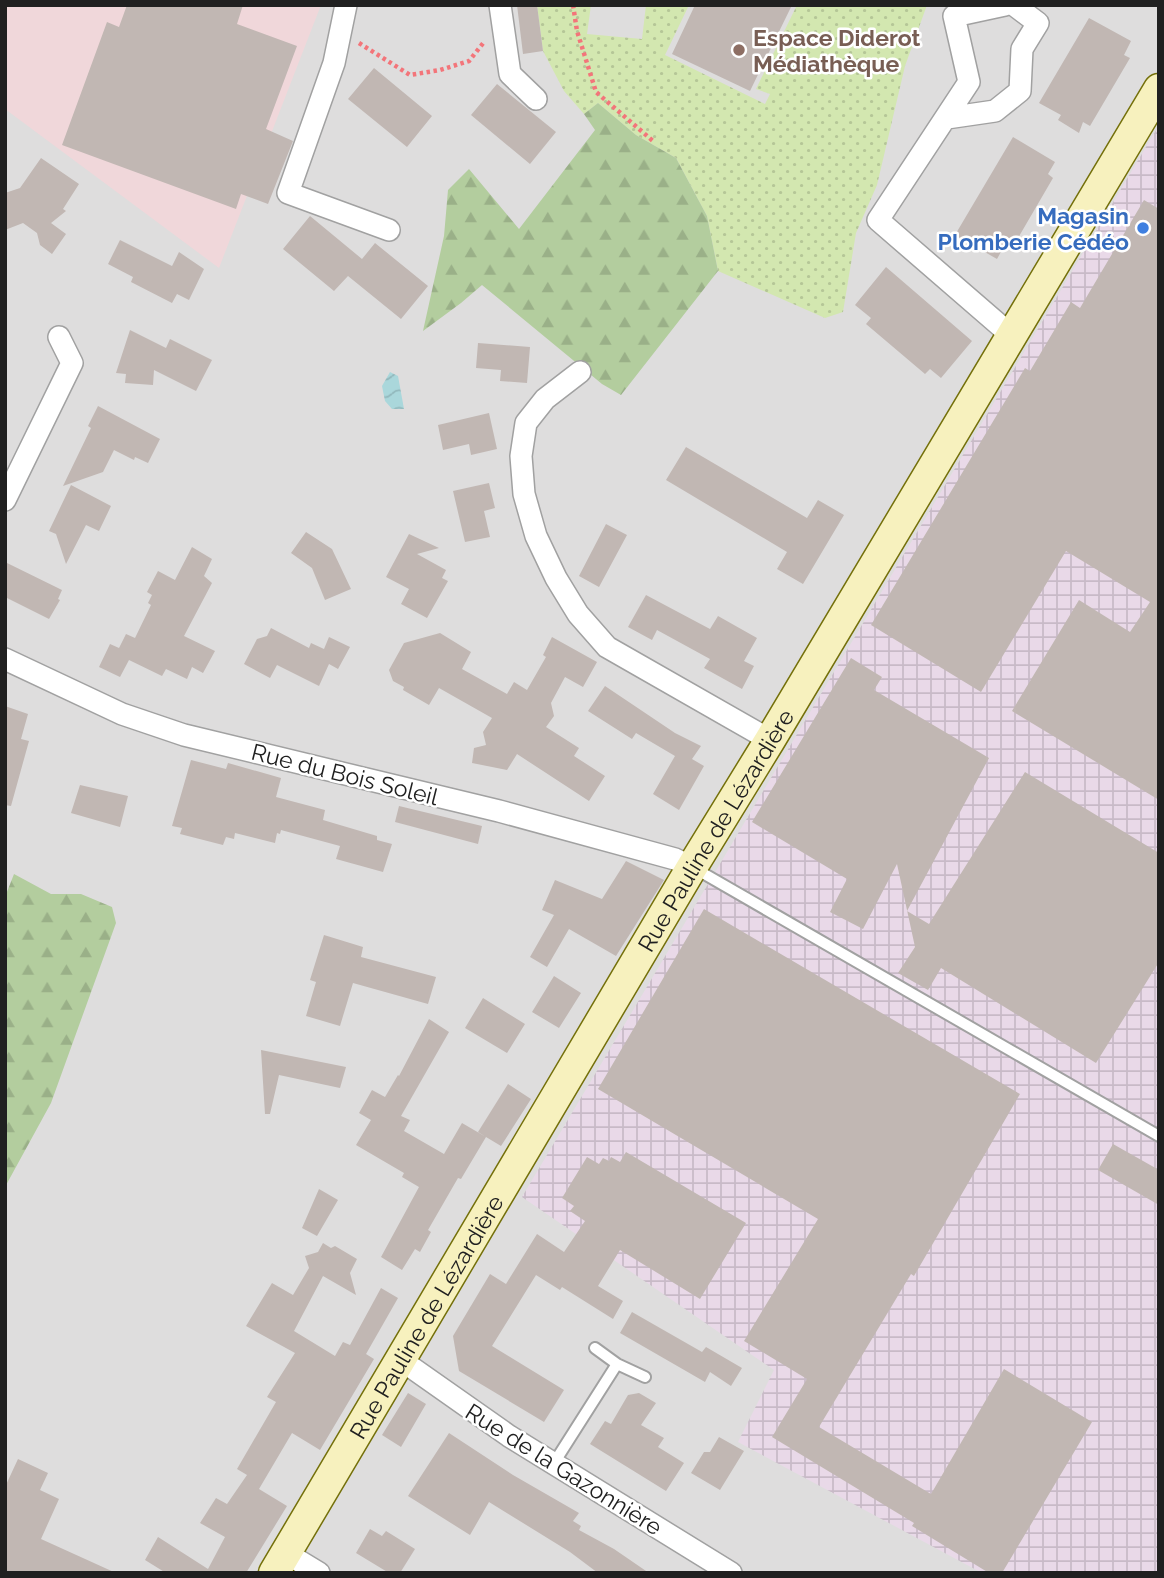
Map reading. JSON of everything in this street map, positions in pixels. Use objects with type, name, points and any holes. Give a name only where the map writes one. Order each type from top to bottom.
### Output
[{"type":"main road","name":"Rue Pauline de Lézardière","points":[[280,1563],[692,867],[1159,89]]},
{"type":"street","points":[[346,5],[334,63],[288,193],[389,230]]},
{"type":"street","points":[[1005,5],[954,16],[969,82],[878,220],[1012,336]]},
{"type":"street","points":[[947,118],[995,111],[1020,90],[1022,49],[1038,23],[1014,5]]},
{"type":"street","points":[[500,7],[510,74],[536,99]]},
{"type":"street","points":[[5,500],[72,363],[59,337]]},
{"type":"street","points":[[580,372],[545,399],[526,423],[521,456],[527,505],[536,536],[556,578],[578,614],[607,646],[770,740]]},
{"type":"street","name":"Rue du Bois Soleil","points":[[5,659],[122,714],[184,735],[512,814],[675,859],[692,867]]},
{"type":"street","name":"Rue de la Gazonnière","points":[[401,1360],[509,1436],[723,1571]]},
{"type":"street","points":[[280,1563],[319,1573]]},
{"type":"lane","points":[[692,867],[1159,1136]]},
{"type":"lane","points":[[595,1349],[617,1364],[645,1377]]},
{"type":"lane","points":[[554,1464],[617,1364]]},
{"type":"path","points":[[573,5],[577,30],[596,92],[653,141]]},
{"type":"path","points":[[341,31],[410,75],[469,61],[484,41],[500,7]]},
{"type":"shaded area","points":[[5,5],[1159,5],[1159,1573],[5,1573]]},
{"type":"shaded area","points":[[5,5],[321,5],[219,268],[5,109]]},
{"type":"shaded area","points":[[1159,125],[1159,1573],[982,1573],[738,1442],[774,1370],[522,1197]]},
{"type":"green space","points":[[537,5],[591,5],[587,34],[642,39],[646,5],[689,5],[665,55],[765,104],[770,94],[756,89],[797,5],[927,5],[905,66],[877,185],[856,233],[843,312],[825,318],[718,271],[707,216],[676,158],[636,135],[598,103],[584,114],[564,91],[543,51]]},
{"type":"green space","points":[[598,103],[636,135],[676,158],[707,216],[718,271],[621,395],[602,384],[482,285],[423,331],[444,236],[448,190],[469,169],[519,229],[595,130],[584,114]]},
{"type":"green space","points":[[14,874],[51,894],[81,894],[112,907],[116,923],[51,1103],[5,1187],[5,897]]},
{"type":"water","points":[[390,372],[398,376],[404,409],[392,409],[385,401],[382,386]]},
{"type":"building","points":[[127,5],[243,5],[237,24],[297,46],[266,129],[293,141],[268,204],[241,194],[236,209],[62,145],[107,22],[119,27]]},
{"type":"building","points":[[517,5],[537,5],[543,51],[523,54]]},
{"type":"building","name":"Espace Diderot Médiathèque","points":[[695,5],[792,5],[750,91],[672,54]]},
{"type":"building","points":[[1089,18],[1131,41],[1124,55],[1130,58],[1090,126],[1083,122],[1079,133],[1058,120],[1061,115],[1039,103]]},
{"type":"building","points":[[374,68],[432,116],[407,147],[348,99]]},
{"type":"building","points":[[497,84],[556,132],[530,164],[471,115]]},
{"type":"building","points":[[1013,137],[1055,162],[1048,174],[1053,178],[1014,245],[1007,241],[997,259],[955,235]]},
{"type":"building","points":[[41,158],[79,184],[63,209],[66,211],[51,223],[66,234],[52,254],[40,245],[37,233],[23,223],[5,230],[5,193],[20,188]]},
{"type":"building","points":[[1144,200],[1159,209],[1159,800],[1012,711],[1079,600],[1130,632],[1150,602],[1066,551],[981,692],[871,625],[1025,368],[1030,371],[1071,302],[1080,308]]},
{"type":"building","points":[[310,216],[362,259],[375,243],[428,286],[401,319],[348,276],[334,291],[283,249]]},
{"type":"building","points":[[120,240],[172,266],[179,252],[204,269],[189,300],[177,294],[172,303],[131,282],[133,277],[108,264]]},
{"type":"building","points":[[886,267],[972,341],[941,378],[930,369],[925,374],[866,324],[871,318],[855,305]]},
{"type":"building","points":[[130,330],[166,348],[170,339],[212,360],[196,391],[154,370],[153,385],[125,383],[126,374],[116,373]]},
{"type":"building","points":[[478,343],[530,347],[527,383],[500,381],[501,370],[476,368]]},
{"type":"building","points":[[98,406],[160,439],[148,463],[135,457],[134,460],[114,450],[103,472],[63,486],[91,428],[88,426]]},
{"type":"building","points":[[489,413],[497,449],[471,455],[469,444],[443,450],[438,425]]},
{"type":"building","points":[[686,447],[807,518],[818,500],[844,515],[803,584],[777,569],[787,552],[666,480]]},
{"type":"building","points":[[489,483],[495,508],[484,511],[490,537],[465,542],[453,491]]},
{"type":"building","points":[[71,485],[111,506],[99,531],[86,525],[66,564],[56,534],[49,531]]},
{"type":"building","points":[[606,524],[627,535],[599,587],[579,576]]},
{"type":"building","points":[[306,532],[332,549],[351,589],[325,600],[312,568],[291,553]]},
{"type":"building","points":[[409,534],[439,548],[417,554],[446,570],[442,578],[448,581],[427,618],[401,604],[409,589],[386,577]]},
{"type":"building","points":[[192,547],[212,559],[204,576],[212,583],[184,636],[215,651],[203,673],[192,667],[187,679],[166,669],[162,676],[129,660],[120,677],[99,667],[110,644],[119,648],[126,634],[135,638],[151,605],[148,603],[152,595],[147,592],[158,571],[175,580]]},
{"type":"building","points":[[5,562],[62,590],[58,599],[60,600],[49,619],[5,597]]},
{"type":"building","points":[[646,595],[710,629],[718,616],[757,638],[744,661],[754,666],[742,689],[704,668],[710,659],[657,630],[652,640],[628,627]]},
{"type":"building","points":[[271,628],[309,648],[311,643],[324,649],[329,637],[350,647],[338,669],[329,664],[319,686],[277,665],[270,678],[244,664],[257,639],[267,636]]},
{"type":"building","points":[[440,633],[471,652],[462,669],[507,694],[514,682],[527,690],[546,657],[543,655],[552,637],[597,662],[583,687],[565,677],[551,703],[554,716],[546,727],[579,748],[574,756],[605,776],[589,801],[517,754],[507,770],[472,763],[474,748],[486,745],[483,732],[492,718],[439,688],[429,705],[393,681],[389,670],[404,643]]},
{"type":"building","points":[[851,658],[882,677],[874,690],[989,758],[907,911],[897,864],[863,929],[830,912],[847,879],[752,822]]},
{"type":"building","points":[[605,686],[675,733],[701,746],[692,759],[704,766],[679,810],[653,794],[675,756],[636,733],[632,739],[588,711]]},
{"type":"building","points":[[5,706],[28,714],[21,739],[29,741],[11,806],[5,805]]},
{"type":"building","points":[[191,760],[226,769],[228,763],[281,778],[276,797],[325,810],[323,820],[377,836],[377,840],[392,844],[383,872],[336,859],[340,846],[281,830],[280,834],[277,833],[275,843],[235,833],[234,839],[226,837],[223,845],[180,834],[182,828],[172,826]]},
{"type":"building","points":[[1025,772],[1159,853],[1159,962],[1096,1063],[941,968],[928,990],[898,973],[915,947],[907,911],[929,924]]},
{"type":"building","points":[[80,785],[128,796],[120,827],[71,813]]},
{"type":"building","points":[[399,806],[482,826],[478,844],[395,822]]},
{"type":"building","points":[[626,861],[664,880],[616,956],[569,929],[547,967],[530,957],[554,915],[542,910],[555,880],[602,899]]},
{"type":"building","points":[[704,909],[1020,1094],[914,1276],[911,1274],[819,1427],[931,1494],[1004,1369],[1092,1422],[1002,1573],[989,1573],[912,1526],[914,1523],[772,1437],[807,1379],[744,1341],[818,1219],[598,1089]]},
{"type":"building","points":[[324,935],[363,947],[361,957],[436,977],[428,1004],[353,983],[340,1026],[306,1016],[316,982],[310,980]]},
{"type":"building","points":[[554,976],[581,993],[559,1028],[532,1012]]},
{"type":"building","points":[[483,998],[525,1024],[507,1053],[465,1028]]},
{"type":"building","points":[[429,1019],[449,1032],[401,1116],[410,1120],[404,1131],[444,1154],[462,1123],[486,1137],[428,1230],[431,1232],[420,1252],[415,1249],[402,1270],[381,1257],[419,1187],[402,1177],[404,1173],[356,1145],[371,1120],[359,1113],[372,1090],[385,1097]]},
{"type":"building","points":[[261,1050],[346,1067],[340,1088],[279,1075],[270,1114],[265,1114]]},
{"type":"building","points":[[508,1084],[531,1099],[501,1146],[478,1132]]},
{"type":"building","points":[[1113,1144],[1159,1170],[1159,1205],[1098,1170]]},
{"type":"building","points":[[626,1152],[746,1223],[700,1299],[620,1250],[598,1286],[623,1301],[613,1319],[562,1287],[560,1290],[536,1275],[492,1346],[564,1390],[544,1422],[459,1371],[453,1336],[490,1274],[506,1284],[537,1234],[564,1252],[585,1221],[570,1211],[574,1206],[562,1198],[587,1157],[599,1164],[603,1158],[609,1161],[611,1157],[620,1162]]},
{"type":"building","points":[[319,1189],[338,1200],[317,1236],[302,1228]]},
{"type":"building","points":[[323,1243],[331,1248],[335,1246],[357,1259],[350,1273],[356,1295],[323,1276],[294,1331],[335,1356],[343,1342],[350,1345],[381,1288],[398,1298],[366,1354],[374,1359],[320,1450],[292,1433],[259,1489],[287,1506],[246,1573],[166,1573],[145,1560],[158,1537],[208,1569],[225,1537],[200,1523],[216,1498],[227,1504],[247,1475],[237,1469],[276,1402],[267,1397],[295,1353],[246,1326],[272,1283],[293,1295],[309,1268],[305,1256],[318,1252]]},
{"type":"building","points":[[632,1312],[702,1352],[706,1347],[742,1368],[731,1386],[710,1372],[705,1382],[620,1333]]},
{"type":"building","points":[[408,1393],[426,1404],[401,1447],[382,1435]]},
{"type":"building","points":[[639,1393],[656,1403],[641,1425],[664,1438],[658,1447],[684,1463],[666,1491],[590,1444],[605,1421],[611,1424],[628,1395]]},
{"type":"building","points":[[449,1433],[513,1475],[579,1513],[573,1521],[581,1526],[579,1530],[614,1549],[649,1573],[598,1573],[570,1552],[489,1502],[470,1535],[408,1496]]},
{"type":"building","points":[[719,1437],[744,1451],[720,1490],[691,1473],[704,1452],[710,1452]]},
{"type":"building","points":[[18,1459],[48,1473],[40,1490],[59,1499],[41,1539],[116,1573],[5,1573],[5,1487]]},
{"type":"building","points":[[370,1529],[382,1536],[386,1531],[415,1549],[400,1573],[389,1573],[356,1553]]},
{"type":"place","name":"Espace Diderot Médiathèque","points":[[739,50]]},
{"type":"place","name":"Magasin Plomberie Cédéo","points":[[1143,228]]}]
